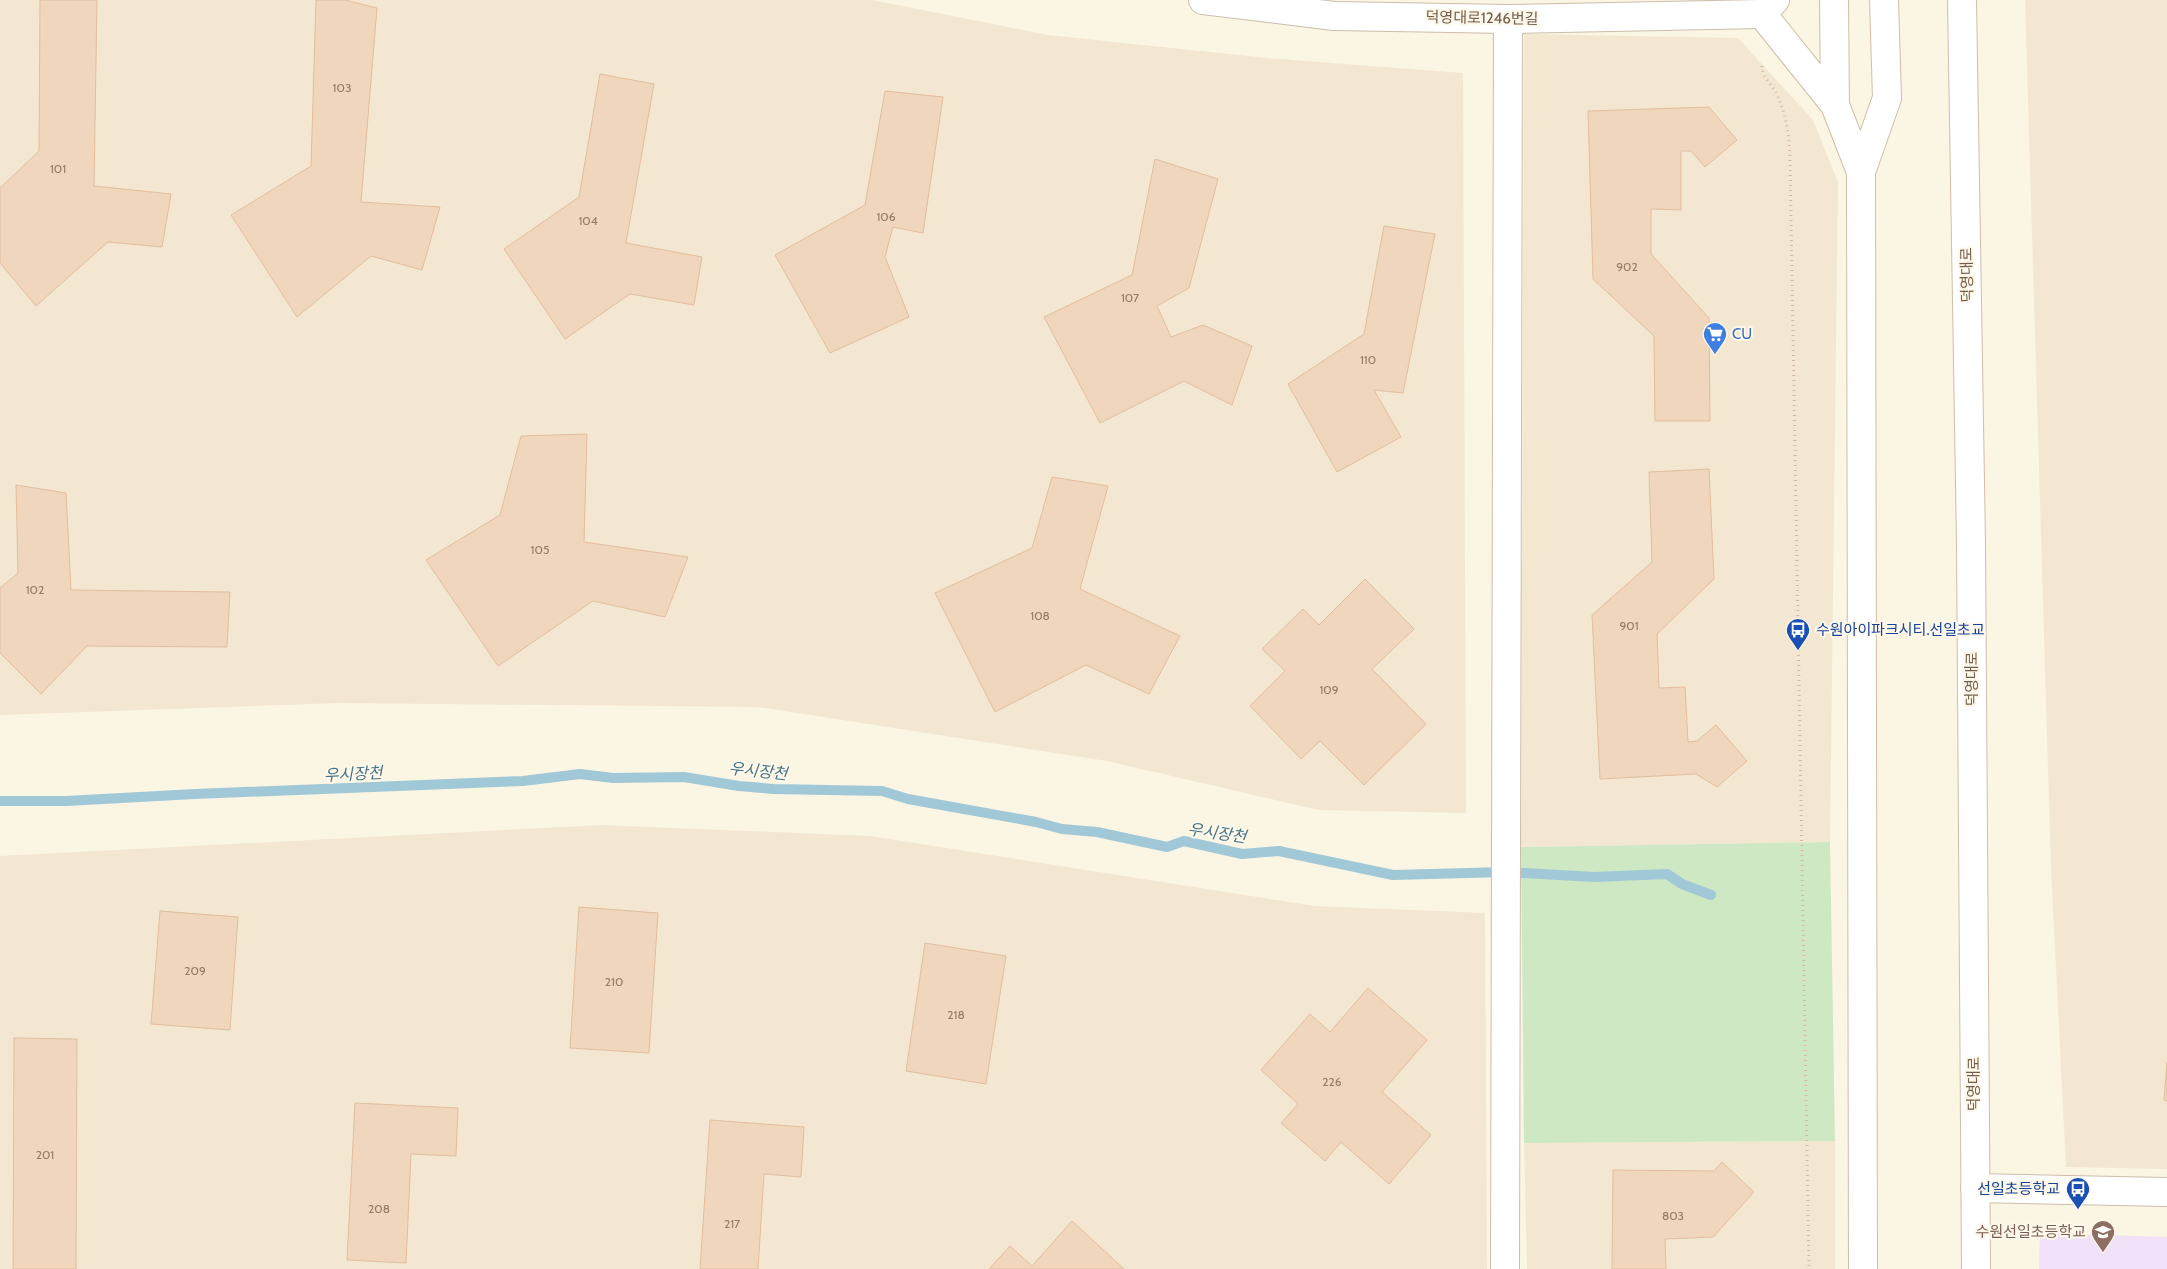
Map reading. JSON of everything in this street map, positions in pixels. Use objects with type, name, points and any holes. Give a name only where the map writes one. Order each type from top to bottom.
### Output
[{"type":"main road","name":"덕영대로1246번길","points":[[1203,0],[1334,16],[1508,20],[1769,7]]},
{"type":"main road","points":[[1834,0],[1835,105]]},
{"type":"main road","points":[[1863,1269],[1862,172],[1887,98],[1884,0]]},
{"type":"main road","name":"덕영대로","points":[[1962,0],[1971,544],[1976,1269]]},
{"type":"main road","points":[[1769,7],[1835,105],[1862,172]]},
{"type":"main road","points":[[1506,1269],[1508,20]]},
{"type":"main road","points":[[1975,1188],[2167,1192]]},
{"type":"path","points":[[1762,73],[1778,96],[1788,126],[1790,159],[1809,1269]]},
{"type":"shaded area","points":[[0,0],[872,0],[1048,35],[1267,58],[1463,73],[1466,813],[1318,810],[1107,761],[758,707],[337,703],[0,715]]},
{"type":"shaded area","points":[[2025,0],[2167,0],[2167,1169],[2066,1167],[2051,869]]},
{"type":"shaded area","points":[[1524,34],[1738,38],[1813,120],[1838,182],[1830,842],[1521,847]]},
{"type":"shaded area","points":[[601,825],[870,836],[1315,906],[1485,913],[1487,1269],[0,1269],[0,856]]},
{"type":"shaded area","points":[[1835,1141],[1835,1269],[1527,1269],[1524,1143]]},
{"type":"shaded area","name":"수원선일초등학교","points":[[2040,1233],[2167,1237],[2167,1269],[2039,1269]]},
{"type":"green space","points":[[1830,842],[1835,1141],[1524,1143],[1521,847]]},
{"type":"building","points":[[40,0],[97,0],[94,186],[171,194],[162,247],[108,242],[36,306],[0,263],[0,188],[39,151]]},
{"type":"building","points":[[316,0],[345,0],[377,8],[361,202],[440,207],[422,270],[371,256],[297,317],[231,215],[311,166]]},
{"type":"building","points":[[600,74],[654,84],[626,243],[702,257],[694,305],[630,294],[565,339],[504,249],[579,197]]},
{"type":"building","points":[[885,91],[943,97],[923,233],[893,227],[885,257],[909,317],[830,353],[775,255],[865,205]]},
{"type":"building","points":[[1709,107],[1737,140],[1705,167],[1691,151],[1681,151],[1681,210],[1651,209],[1651,254],[1709,318],[1710,421],[1655,421],[1654,336],[1593,279],[1588,111]]},
{"type":"building","points":[[1155,159],[1218,179],[1189,288],[1157,306],[1171,337],[1203,325],[1252,346],[1232,405],[1184,381],[1100,423],[1044,317],[1132,275]]},
{"type":"building","points":[[1384,226],[1435,234],[1403,393],[1374,390],[1401,437],[1337,472],[1288,384],[1364,334]]},
{"type":"building","points":[[587,434],[584,542],[688,557],[665,617],[593,601],[498,666],[426,560],[500,515],[521,436]]},
{"type":"building","points":[[1709,469],[1714,579],[1657,634],[1659,688],[1685,687],[1688,742],[1697,741],[1716,725],[1747,761],[1717,787],[1696,774],[1600,779],[1592,615],[1652,562],[1649,472]]},
{"type":"building","points":[[1052,477],[1108,486],[1080,589],[1180,636],[1149,694],[1086,665],[995,712],[935,593],[1032,548]]},
{"type":"building","points":[[16,485],[66,493],[71,590],[230,592],[227,647],[87,646],[41,694],[0,653],[0,588],[18,573]]},
{"type":"building","points":[[1365,579],[1414,629],[1372,669],[1426,724],[1364,785],[1320,741],[1301,759],[1250,706],[1285,671],[1262,649],[1303,609],[1319,625]]},
{"type":"building","points":[[579,907],[658,913],[649,1053],[570,1048]]},
{"type":"building","points":[[160,911],[238,917],[230,1030],[151,1024]]},
{"type":"building","points":[[925,943],[1006,956],[986,1084],[906,1071]]},
{"type":"building","points":[[1368,988],[1427,1040],[1382,1092],[1431,1135],[1389,1184],[1341,1142],[1325,1161],[1281,1123],[1298,1104],[1261,1070],[1310,1014],[1330,1032]]},
{"type":"building","points":[[14,1038],[77,1039],[76,1269],[13,1269]]},
{"type":"building","points":[[2167,1062],[2167,1101],[2164,1100]]},
{"type":"building","points":[[355,1103],[458,1108],[456,1156],[411,1154],[406,1263],[347,1260]]},
{"type":"building","points":[[710,1120],[804,1127],[801,1177],[764,1174],[758,1269],[700,1269]]},
{"type":"building","points":[[1722,1162],[1754,1192],[1713,1237],[1665,1239],[1666,1269],[1612,1269],[1613,1170],[1714,1171]]},
{"type":"building","points":[[1072,1221],[1124,1269],[989,1269],[1010,1246],[1032,1266]]},
{"type":"waterway","name":"우시장천","points":[[0,801],[66,801],[523,781],[580,774],[613,778],[684,777],[739,786],[774,789],[882,791],[908,799],[1036,822],[1062,829],[1097,832],[1167,847],[1184,841],[1242,854],[1279,851],[1393,875],[1505,872],[1594,877],[1667,874],[1682,884],[1711,895]]},
{"type":"place","name":"CU","points":[[1715,355]]},
{"type":"place","name":"수원아이파크시티.선일초교","points":[[1798,651]]},
{"type":"place","name":"선일초등학교","points":[[2078,1210]]},
{"type":"place","name":"수원선일초등학교","points":[[2103,1253]]}]
